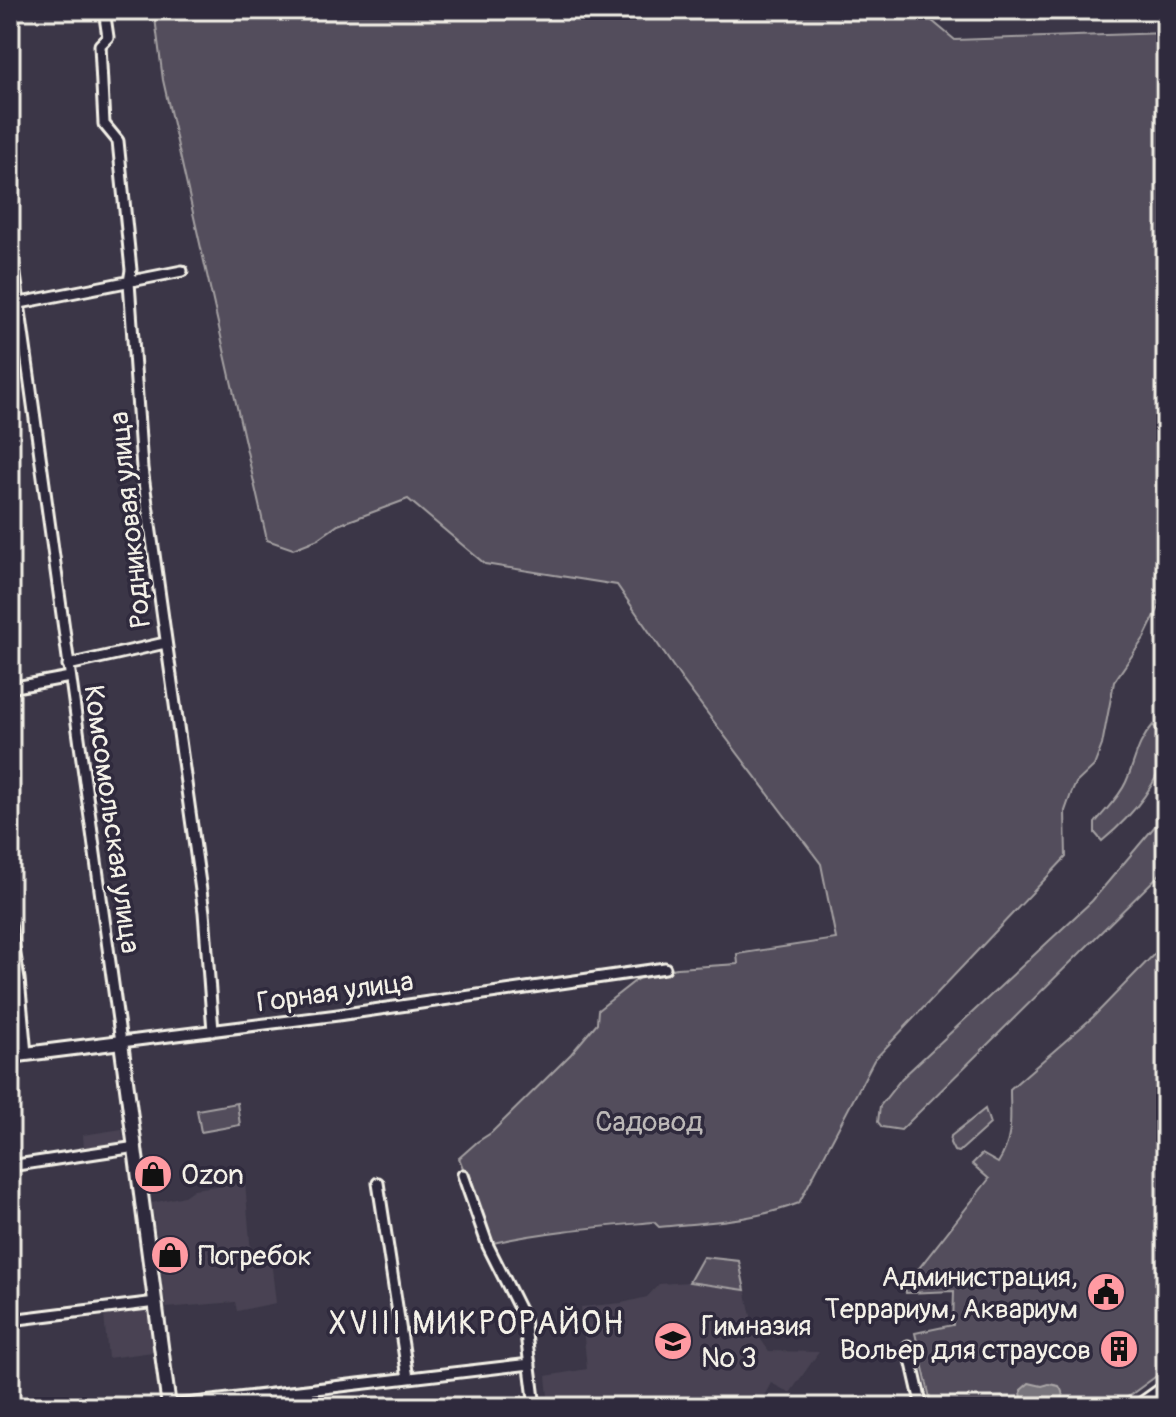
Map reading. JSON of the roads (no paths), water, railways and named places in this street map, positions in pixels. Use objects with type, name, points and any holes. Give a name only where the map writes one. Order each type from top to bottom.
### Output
[{"type":"street","name":"Родниковая улица","points":[[104,10],[108,37],[100,45],[104,124],[118,141],[130,259],[142,468],[204,912],[213,1031]]},
{"type":"street","name":"Комсомольская улица","points":[[10,238],[15,304],[136,1147],[169,1406]]},
{"type":"street","points":[[15,304],[182,271]]},
{"type":"street","points":[[68,665],[165,643]]},
{"type":"street","points":[[10,688],[70,677]]},
{"type":"street","points":[[10,924],[26,1054]]},
{"type":"street","name":"Горная улица","points":[[10,1056],[338,1015],[665,968]]},
{"type":"street","points":[[10,1166],[136,1147]]},
{"type":"street","points":[[463,1175],[488,1246],[524,1318],[535,1407]]},
{"type":"street","points":[[378,1183],[408,1378]]},
{"type":"street","points":[[10,1320],[156,1302]]},
{"type":"street","points":[[908,1346],[922,1407]]},
{"type":"street","points":[[161,1407],[530,1364]]},
{"type":"street","points":[[1138,1407],[1166,1387]]},
{"type":"waterway","points":[[1128,1407],[1137,1401]]},
{"type":"place","name":"Ozon","points":[[153,1174]]},
{"type":"place","name":"Погребок","points":[[170,1255]]},
{"type":"place","name":"Администрация, Террариум, Аквариум","points":[[1106,1292]]},
{"type":"place","name":"Гимназия № 3","points":[[673,1341]]},
{"type":"place","name":"Вольер для страусов","points":[[1119,1349]]},
{"type":"district","name":"XVIII МИКРОРАЙОН","points":[[477,1323]]},
{"type":"park label","name":"Садовод","points":[[649,1121]]}]
